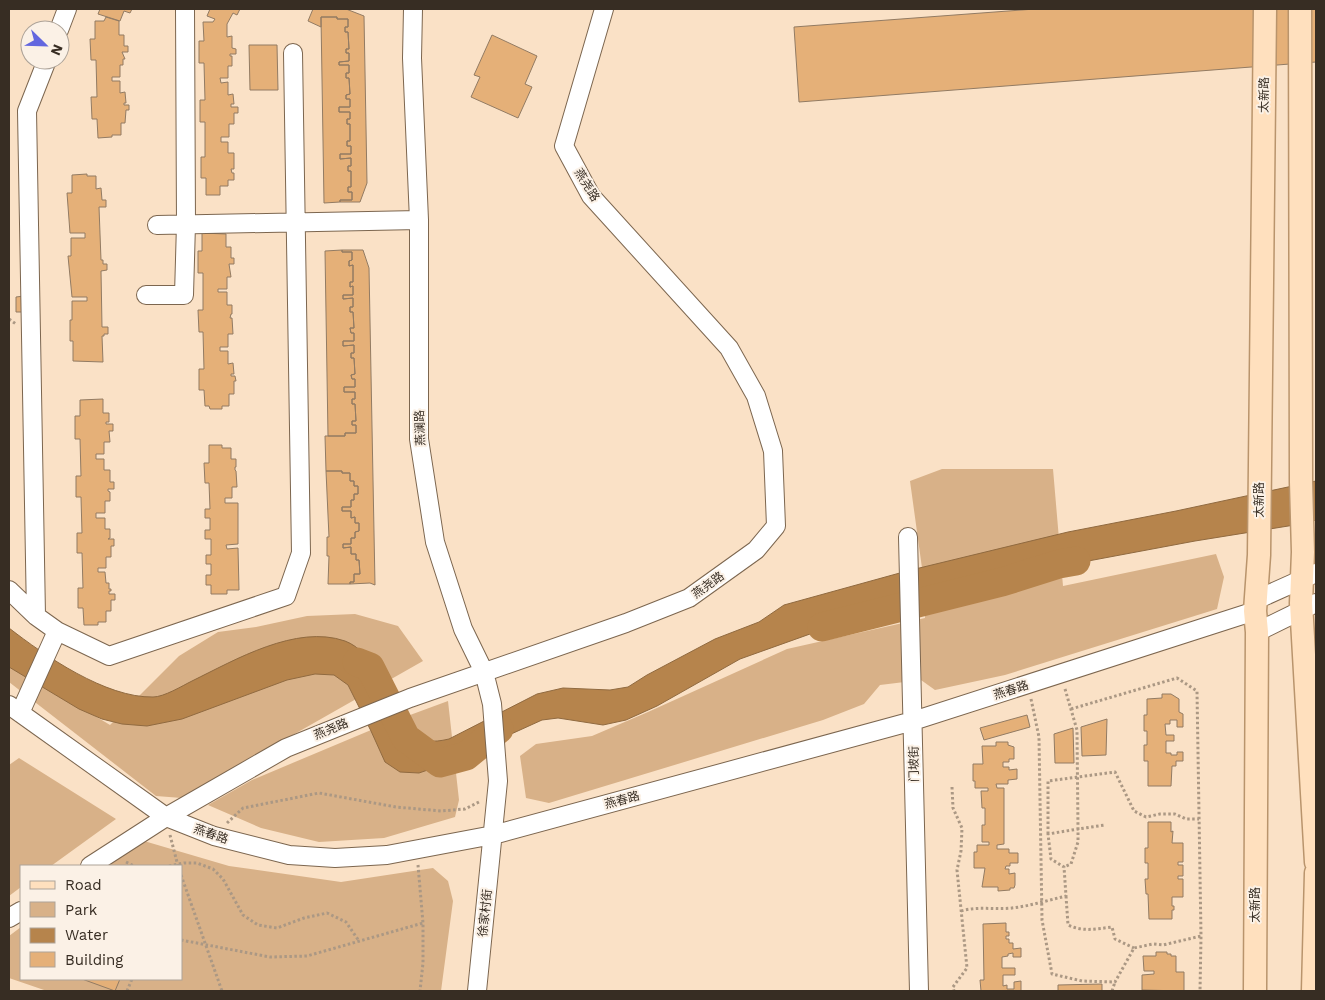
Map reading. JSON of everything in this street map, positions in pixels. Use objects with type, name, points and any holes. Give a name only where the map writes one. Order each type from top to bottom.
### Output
[{"type":"main road","name":"太新路","points":[[1254,991],[1256,614],[1259,555],[1265,9]]},
{"type":"main road","points":[[1300,9],[1301,482],[1303,552],[1309,577],[1316,862]]},
{"type":"main road","points":[[1313,991],[1316,872]]},
{"type":"street","points":[[146,295],[184,295],[186,224],[185,9]]},
{"type":"street","name":"燕澜路","points":[[413,9],[412,58],[419,220],[419,439],[435,542],[463,629],[484,672],[492,704],[497,787],[493,835]]},
{"type":"street","name":"燕尧路","points":[[92,865],[166,817],[286,748],[410,698],[626,623],[689,598],[756,550],[776,526],[773,450],[756,396],[729,348],[591,196],[564,146],[604,9]]},
{"type":"street","points":[[9,590],[36,616],[57,631],[109,656],[286,596],[301,553],[294,53]]},
{"type":"street","points":[[36,616],[27,111],[43,70]]},
{"type":"street","points":[[157,225],[419,220]]},
{"type":"street","name":"门坡街","points":[[908,536],[919,991]]},
{"type":"street","name":"燕春路","points":[[1256,614],[1309,577]]},
{"type":"street","name":"燕春路","points":[[14,709],[166,817],[214,836],[289,855],[335,858],[387,855],[493,835],[913,721],[1256,614],[1309,607]]},
{"type":"street","points":[[14,709],[57,631]]},
{"type":"street","name":"徐家村街","points":[[477,991],[493,835]]},
{"type":"street","points":[[9,918],[20,912]]},
{"type":"path","points":[[1060,674],[1077,730],[1078,842],[1072,864],[1064,867]]},
{"type":"path","points":[[1071,709],[1177,678],[1197,691],[1201,936],[1200,991]]},
{"type":"path","points":[[1028,684],[1039,737],[1040,902],[1052,974],[1082,981],[1116,982]]},
{"type":"path","points":[[1064,867],[1052,860],[1048,834],[1048,781],[1116,772],[1134,810],[1146,817],[1160,814],[1175,814],[1186,819],[1199,819]]},
{"type":"path","points":[[214,836],[243,808],[319,793],[396,807],[440,811],[465,809],[497,787]]},
{"type":"path","points":[[952,787],[953,808],[962,828],[961,851],[957,870],[967,968],[954,987],[954,991]]},
{"type":"path","points":[[166,817],[178,865],[184,862],[197,863],[213,869],[223,879],[243,915],[258,926],[277,928],[304,918],[328,913],[346,922],[359,941]]},
{"type":"path","points":[[1048,834],[1106,824]]},
{"type":"path","points":[[417,849],[423,923],[423,963],[420,991]]},
{"type":"path","points":[[1064,867],[1068,925],[1086,930],[1112,926],[1115,939],[1134,948],[1153,944],[1163,945],[1201,936]]},
{"type":"path","points":[[182,878],[222,991]]},
{"type":"path","points":[[961,911],[984,908],[1011,908],[1066,896]]},
{"type":"path","points":[[182,940],[270,957],[307,956],[423,923]]},
{"type":"path","points":[[1112,991],[1134,948]]},
{"type":"green space","points":[[942,469],[1053,469],[1063,586],[1216,554],[1224,577],[1217,609],[1005,675],[935,690],[921,680],[880,685],[864,704],[823,720],[549,803],[526,798],[520,756],[536,744],[592,736],[787,649],[925,618],[922,568],[910,481]]},
{"type":"green space","points":[[355,614],[398,626],[423,661],[182,798],[156,796],[9,682],[9,664],[110,725],[179,656],[218,632],[256,627],[307,616]]},
{"type":"green space","points":[[448,701],[459,800],[455,817],[384,838],[319,842],[261,828],[208,805],[252,780],[383,725]]},
{"type":"green space","points":[[19,758],[116,819],[52,865],[20,865],[20,888],[9,896],[9,765]]},
{"type":"green space","points":[[144,841],[229,866],[341,882],[433,868],[448,881],[453,901],[441,991],[47,991],[9,978],[9,936],[20,928],[20,980],[182,980],[182,865],[109,865]]},
{"type":"water","points":[[1316,481],[1316,520],[1307,523],[1195,541],[1024,573],[866,614],[740,659],[657,706],[626,720],[603,725],[558,718],[542,720],[445,764],[419,773],[400,772],[385,762],[348,685],[334,675],[315,674],[287,680],[182,719],[147,726],[122,724],[102,719],[79,709],[9,667],[9,628],[40,651],[96,683],[116,691],[157,697],[266,647],[306,637],[326,637],[345,641],[363,653],[375,672],[396,727],[422,740],[443,740],[449,739],[537,694],[563,688],[610,690],[628,687],[715,639],[759,622],[784,605],[907,571],[1068,532]]},
{"type":"building","points":[[100,9],[132,9],[130,13],[124,11],[120,21],[98,14]]},
{"type":"building","points":[[210,9],[240,9],[237,15],[233,13],[227,24],[227,37],[232,36],[232,48],[236,49],[236,54],[230,54],[232,56],[232,66],[228,66],[228,78],[220,78],[221,83],[228,82],[228,95],[233,94],[234,104],[231,104],[231,107],[238,107],[238,113],[234,113],[234,124],[229,124],[229,137],[221,137],[221,142],[228,142],[228,153],[234,153],[234,169],[231,169],[232,173],[234,173],[234,180],[228,180],[228,186],[220,186],[220,195],[206,195],[206,178],[201,178],[201,157],[205,157],[205,122],[200,122],[200,100],[205,100],[204,63],[199,63],[199,41],[204,41],[203,22],[213,22],[215,19],[207,16]]},
{"type":"building","points":[[313,9],[346,9],[364,16],[367,183],[360,202],[340,202],[340,200],[352,200],[352,192],[348,192],[348,187],[351,187],[351,171],[348,171],[348,166],[351,166],[351,158],[340,159],[340,154],[351,154],[351,146],[347,146],[347,141],[350,141],[350,124],[347,124],[347,119],[350,119],[350,112],[339,112],[339,107],[350,107],[350,99],[346,99],[346,95],[350,94],[349,78],[346,78],[346,73],[349,73],[349,65],[339,65],[339,62],[349,61],[349,53],[346,53],[346,49],[349,49],[348,32],[345,32],[345,27],[348,27],[348,19],[321,17],[321,27],[308,21]]},
{"type":"building","points":[[1035,9],[1316,9],[1316,62],[799,102],[794,27]]},
{"type":"building","points":[[106,17],[119,21],[119,35],[124,35],[124,46],[128,46],[128,52],[122,52],[125,59],[123,59],[123,65],[120,65],[120,77],[112,77],[112,81],[120,81],[120,93],[125,92],[126,103],[124,105],[129,105],[129,110],[126,110],[125,123],[121,123],[121,135],[98,138],[97,119],[92,119],[91,97],[97,97],[96,60],[91,60],[90,39],[95,39],[95,21],[104,21]]},
{"type":"building","points":[[321,17],[348,19],[348,27],[345,27],[345,32],[348,32],[349,49],[346,49],[346,53],[349,53],[349,61],[339,62],[339,65],[349,65],[349,73],[346,73],[346,78],[349,78],[350,94],[346,95],[346,99],[350,99],[350,107],[339,107],[339,112],[350,112],[350,119],[347,119],[347,124],[350,124],[350,141],[347,141],[347,146],[351,146],[351,154],[340,154],[340,159],[351,158],[351,166],[348,166],[348,171],[351,171],[351,187],[348,187],[348,192],[352,192],[352,200],[324,203]]},
{"type":"building","points":[[492,35],[537,56],[525,84],[532,87],[518,118],[471,97],[480,77],[474,75]]},
{"type":"building","points":[[249,45],[277,45],[278,90],[250,90]]},
{"type":"building","points":[[87,174],[87,176],[96,176],[96,189],[101,188],[102,200],[106,200],[106,207],[99,207],[101,260],[103,260],[103,264],[107,264],[107,270],[101,271],[102,327],[108,327],[108,334],[102,336],[103,362],[73,361],[73,341],[70,341],[72,301],[87,301],[87,297],[72,297],[68,256],[71,256],[71,238],[85,238],[85,233],[70,233],[67,193],[72,193],[72,175]]},
{"type":"building","points":[[202,233],[226,234],[226,247],[231,247],[231,258],[234,258],[234,264],[229,264],[231,277],[227,277],[227,289],[218,289],[218,292],[227,292],[227,305],[232,305],[230,318],[232,318],[233,334],[228,334],[228,347],[220,347],[220,351],[228,351],[228,364],[233,363],[234,374],[231,374],[231,376],[235,376],[236,381],[234,381],[234,394],[229,394],[229,406],[222,406],[222,409],[210,409],[209,406],[205,406],[204,390],[199,390],[199,369],[204,369],[203,332],[199,332],[198,310],[203,310],[203,273],[198,273],[198,251],[202,251]]},
{"type":"building","points":[[342,250],[363,250],[369,268],[375,585],[370,583],[350,584],[350,582],[354,582],[354,574],[360,574],[359,560],[356,560],[356,554],[351,554],[351,547],[343,548],[343,544],[351,544],[351,538],[355,538],[355,532],[359,531],[359,523],[355,523],[355,517],[351,518],[351,511],[342,511],[342,507],[351,507],[351,500],[354,500],[354,494],[358,494],[358,486],[354,486],[354,481],[350,481],[350,473],[326,471],[325,436],[345,436],[345,433],[356,433],[356,425],[352,425],[352,421],[356,421],[355,404],[352,404],[352,399],[355,399],[355,392],[344,392],[344,387],[355,387],[355,379],[352,379],[351,375],[355,374],[354,358],[351,358],[351,353],[354,353],[354,345],[343,346],[343,341],[354,341],[354,333],[351,333],[350,328],[354,328],[353,312],[350,312],[350,307],[353,307],[353,298],[343,299],[343,295],[353,295],[353,286],[350,287],[350,282],[353,282],[353,265],[349,266],[349,261],[352,260],[352,252],[342,252]]},
{"type":"building","points":[[342,250],[342,252],[352,252],[352,260],[349,261],[349,266],[353,265],[353,282],[350,282],[350,287],[353,286],[353,295],[343,295],[343,299],[353,298],[353,307],[350,307],[350,312],[353,312],[354,328],[350,328],[351,333],[354,333],[354,341],[343,341],[343,346],[354,345],[354,353],[351,353],[351,358],[354,358],[355,374],[351,375],[352,379],[355,379],[355,387],[344,387],[344,392],[355,392],[355,399],[352,399],[352,404],[355,404],[356,421],[352,421],[352,425],[356,425],[356,433],[345,433],[345,436],[328,436],[325,251]]},
{"type":"building","points":[[24,296],[24,312],[16,312],[16,297]]},
{"type":"building","points":[[103,399],[103,413],[109,413],[109,422],[106,422],[106,424],[113,424],[113,431],[109,431],[110,442],[104,442],[104,454],[96,454],[96,459],[104,459],[104,470],[110,470],[110,482],[114,482],[114,489],[108,489],[110,501],[105,501],[105,513],[96,513],[96,518],[105,518],[105,529],[110,529],[110,538],[108,539],[114,539],[114,546],[111,546],[111,557],[106,557],[106,568],[98,568],[98,572],[105,572],[106,583],[109,583],[109,589],[111,589],[109,594],[115,594],[115,600],[111,600],[111,611],[106,611],[106,622],[98,622],[98,625],[84,625],[83,608],[78,608],[78,588],[83,588],[82,553],[77,553],[77,533],[82,533],[81,497],[76,497],[76,476],[81,476],[80,439],[75,439],[75,416],[80,416],[80,400]]},
{"type":"building","points":[[209,445],[222,445],[222,448],[231,448],[231,459],[236,459],[237,487],[232,487],[232,498],[225,498],[225,503],[238,503],[238,544],[226,545],[227,549],[238,548],[239,590],[227,590],[227,594],[211,594],[211,585],[206,585],[206,575],[211,575],[211,564],[206,564],[206,555],[211,555],[211,539],[205,539],[205,530],[210,530],[210,518],[205,518],[205,509],[210,509],[209,483],[205,483],[204,463],[209,463]]},
{"type":"building","points":[[326,471],[350,473],[350,481],[354,481],[354,486],[358,486],[358,494],[354,494],[354,500],[351,500],[351,507],[342,507],[342,511],[351,511],[351,518],[355,517],[355,523],[359,523],[359,531],[355,532],[355,538],[351,538],[351,544],[343,544],[343,548],[351,547],[351,554],[356,554],[356,560],[359,560],[360,574],[354,574],[354,582],[350,582],[350,584],[328,584],[329,556],[327,556],[327,537],[329,537]]},
{"type":"building","points":[[1162,694],[1171,694],[1179,699],[1179,712],[1183,714],[1183,727],[1177,727],[1177,720],[1170,720],[1170,724],[1165,724],[1166,735],[1174,735],[1174,741],[1166,741],[1166,753],[1177,755],[1177,752],[1183,752],[1183,761],[1176,761],[1176,766],[1172,766],[1171,786],[1148,786],[1148,761],[1144,761],[1144,745],[1147,745],[1147,731],[1144,731],[1144,715],[1147,715],[1147,699],[1162,698]]},
{"type":"building","points":[[1027,715],[1030,727],[984,740],[980,728]]},
{"type":"building","points":[[1107,719],[1106,755],[1082,756],[1081,727]]},
{"type":"building","points":[[1073,728],[1074,763],[1055,763],[1054,734]]},
{"type":"building","points":[[996,742],[1008,742],[1008,745],[1014,747],[1014,759],[1009,759],[1009,762],[1003,762],[1003,767],[1009,767],[1009,770],[1017,769],[1017,779],[1008,780],[1008,784],[996,784],[997,788],[1004,788],[1004,844],[997,845],[997,849],[1009,849],[1009,853],[1018,853],[1018,863],[1010,863],[1010,866],[1006,866],[1005,869],[1009,869],[1009,874],[1015,873],[1014,888],[998,891],[998,887],[982,887],[985,868],[974,868],[974,852],[977,852],[977,845],[989,845],[989,842],[982,842],[985,808],[982,808],[981,791],[988,791],[988,788],[975,788],[973,764],[983,764],[982,746],[996,746]]},
{"type":"building","points":[[1148,822],[1171,822],[1171,832],[1173,831],[1172,843],[1183,843],[1183,862],[1178,862],[1178,865],[1183,865],[1183,876],[1178,876],[1178,879],[1183,879],[1183,897],[1172,897],[1174,910],[1172,910],[1172,919],[1149,919],[1145,879],[1148,879],[1148,863],[1145,863],[1145,848],[1148,848]]},
{"type":"building","points":[[1006,923],[1006,932],[1009,932],[1009,936],[1006,936],[1006,939],[1009,939],[1009,943],[1013,943],[1013,949],[1021,948],[1021,957],[1013,957],[1013,953],[1002,957],[1002,968],[1015,968],[1015,975],[1003,975],[1003,986],[1007,985],[1007,989],[1014,989],[1014,982],[1021,981],[1021,991],[981,991],[980,980],[984,980],[983,924]]},
{"type":"building","points":[[1156,952],[1167,952],[1171,956],[1176,956],[1176,972],[1184,972],[1184,991],[1142,990],[1142,975],[1154,974],[1154,971],[1144,971],[1143,956],[1156,956]]},
{"type":"building","points":[[85,980],[120,980],[115,991]]},
{"type":"building","points":[[1102,984],[1102,991],[1058,991],[1058,985]]},
{"type":"waterway","points":[[822,627],[1002,582],[1059,564],[1076,561]]},
{"type":"waterway","points":[[357,662],[370,667],[406,738],[440,763],[466,756],[499,729]]}]
